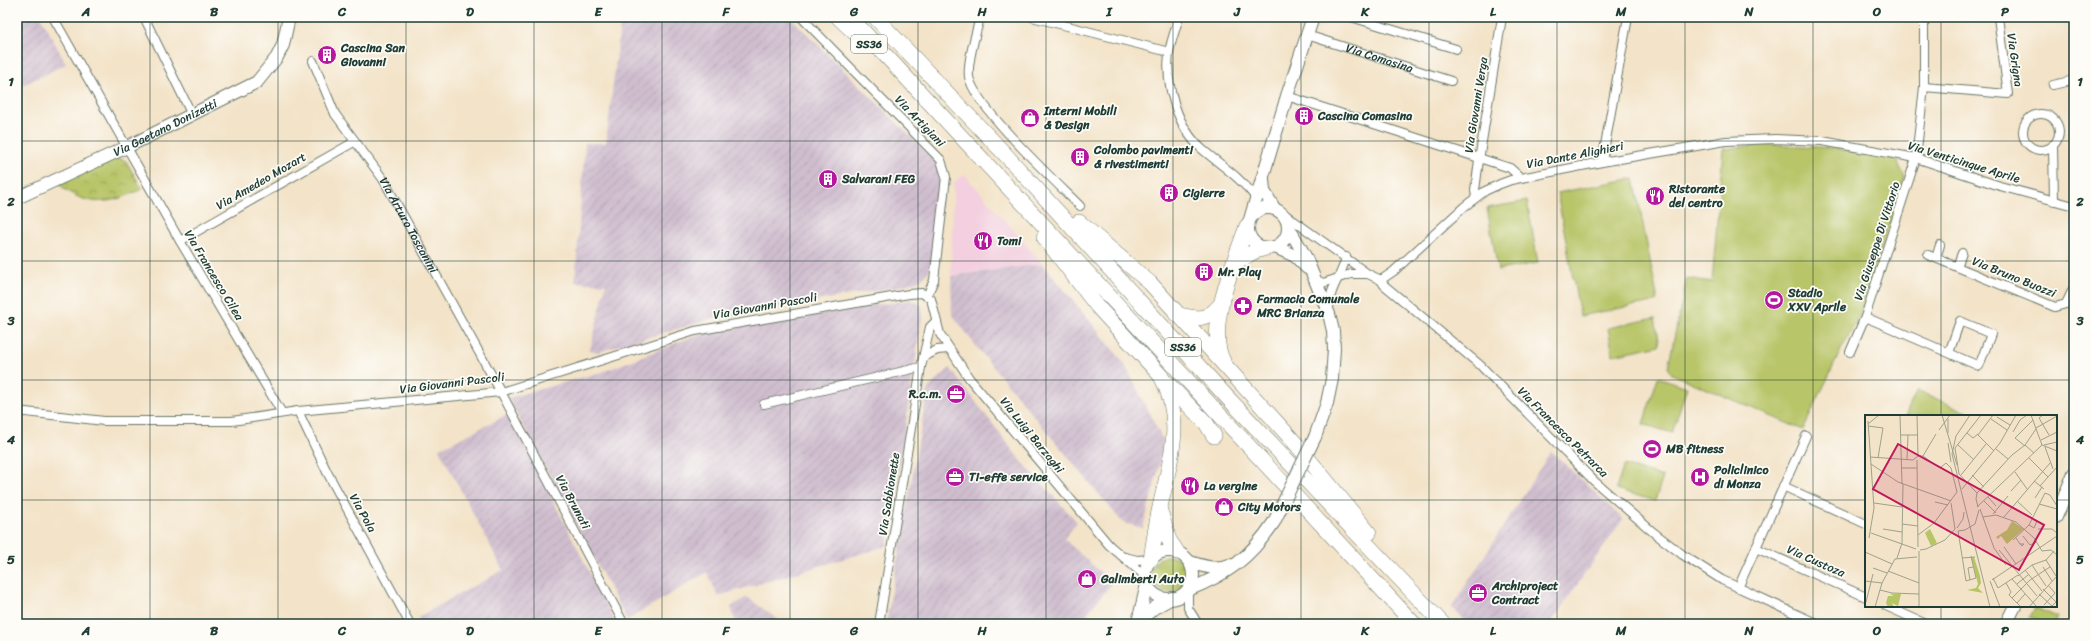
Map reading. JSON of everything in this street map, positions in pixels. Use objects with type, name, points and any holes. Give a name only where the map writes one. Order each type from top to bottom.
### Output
[{"type":"highway","name":"SS36","points":[[838,17],[889,63],[900,70]]},
{"type":"highway","name":"SS36","points":[[850,17],[1414,624]]},
{"type":"highway","name":"SS36","points":[[875,17],[1003,152],[1232,401],[1443,624]]},
{"type":"highway","name":"SS36","points":[[883,17],[924,69]]},
{"type":"highway","points":[[1003,152],[1016,159],[1093,235],[1138,272],[1297,445],[1387,554],[1406,584]]},
{"type":"highway","points":[[1010,189],[1020,206],[1097,306],[1206,423],[1214,436]]},
{"type":"highway","points":[[1226,368],[1217,345],[1217,327],[1232,270],[1249,221]]},
{"type":"highway","points":[[1232,270],[1240,260],[1258,250],[1270,248]]},
{"type":"highway","points":[[1176,314],[1195,319],[1203,318],[1218,308],[1223,301]]},
{"type":"highway","points":[[1151,559],[1171,461],[1174,433],[1173,411],[1167,388],[1161,376]]},
{"type":"highway","points":[[1160,509],[1169,540],[1177,552]]},
{"type":"main road","points":[[1312,275],[1295,256],[1254,243],[1250,238],[1249,221],[1257,199],[1286,96],[1313,17]]},
{"type":"main road","name":"Via Gaetano Donizetti","points":[[17,198],[127,147],[257,82],[277,57],[283,44],[288,23]]},
{"type":"main road","points":[[1146,580],[1157,596],[1172,598],[1178,597],[1188,590],[1219,576],[1246,557],[1274,522],[1315,437],[1327,403],[1332,379],[1334,349],[1329,314],[1306,258],[1288,226],[1264,191],[1263,176]]},
{"type":"main road","points":[[1249,221],[1261,209],[1278,211]]},
{"type":"main road","points":[[1270,248],[1285,239],[1288,226]]},
{"type":"main road","points":[[2057,515],[2074,473]]},
{"type":"main road","points":[[1137,624],[1148,564],[1151,559],[1163,552],[1177,552],[1190,562],[1207,568],[1217,568],[1246,557]]},
{"type":"main road","points":[[1188,590],[1193,576],[1190,562]]},
{"type":"main road","points":[[1137,624],[1154,608],[1172,598]]},
{"type":"main road","points":[[2006,624],[2014,607]]},
{"type":"street","name":"Via Francesco Cilea","points":[[53,17],[180,241],[282,413]]},
{"type":"street","points":[[144,17],[192,115]]},
{"type":"street","name":"Via Artigiani","points":[[801,17],[941,160],[946,177],[934,280],[927,296]]},
{"type":"street","points":[[980,17],[969,66],[970,84],[974,93],[1023,149],[1080,206]]},
{"type":"street","points":[[1032,17],[1169,52]]},
{"type":"street","points":[[1179,17],[1169,52],[1170,81],[1176,108],[1188,133],[1202,149],[1243,181],[1257,199]]},
{"type":"street","points":[[1351,17],[1456,50]]},
{"type":"street","name":"Via Giovanni Verga","points":[[1476,197],[1475,190],[1479,160],[1502,17]]},
{"type":"street","points":[[1602,162],[1628,17]]},
{"type":"street","name":"Via Giuseppe Di Vittorio","points":[[1850,352],[1865,317],[1916,158],[1924,87],[1924,17]]},
{"type":"street","name":"Via Grigna","points":[[1924,87],[2008,94],[1998,17]]},
{"type":"street","name":"Via Comasina","points":[[1307,35],[1451,81]]},
{"type":"street","name":"Via Arturo Toscanini","points":[[313,61],[335,114],[354,142],[383,179],[501,392]]},
{"type":"street","points":[[2053,85],[2074,80]]},
{"type":"street","points":[[1286,96],[1479,160],[1510,168],[1521,178]]},
{"type":"street","points":[[2053,145],[2044,150],[2038,150],[2028,145],[2024,140],[2023,128],[2029,118],[2040,113],[2052,117],[2056,121],[2059,133],[2058,138],[2053,145],[2054,201]]},
{"type":"street","name":"Via Dante Alighieri","points":[[1381,280],[1394,271],[1476,197],[1500,184],[1521,178],[1602,162],[1726,141],[1775,139],[1822,141]]},
{"type":"street","name":"Via Venticinque Aprile","points":[[1822,141],[1916,158],[2000,186],[2074,206]]},
{"type":"street","name":"Via Amedeo Mozart","points":[[180,241],[354,142]]},
{"type":"street","points":[[1278,211],[1346,257],[1368,274],[1381,280]]},
{"type":"street","points":[[1936,258],[1940,245]]},
{"type":"street","name":"Via Bruno Buozzi","points":[[1957,267],[1962,253]]},
{"type":"street","name":"Via Bruno Buozzi","points":[[1928,255],[2055,307],[2066,304],[2074,287]]},
{"type":"street","points":[[1329,314],[1330,293],[1344,266],[1346,257]]},
{"type":"street","points":[[1312,275],[1322,282],[1351,274],[1368,274]]},
{"type":"street","name":"Via Francesco Petrarca","points":[[1381,280],[1384,285],[1480,365],[1594,481],[1618,503],[1683,555],[1738,588],[1818,624]]},
{"type":"street","name":"Via Giovanni Pascoli","points":[[17,411],[104,421],[232,421],[298,411],[501,392],[695,331],[910,294],[922,293],[927,296]]},
{"type":"street","points":[[927,296],[932,303],[936,321]]},
{"type":"street","points":[[1865,317],[1949,354],[1979,366],[1991,334],[1960,321],[1949,354]]},
{"type":"street","name":"Via Luigi Barzaghi","points":[[936,321],[949,349],[970,378],[1060,489],[1120,555],[1146,580]]},
{"type":"street","name":"Via Sabbionette","points":[[880,624],[921,367],[930,327],[936,321]]},
{"type":"street","points":[[924,357],[937,350],[949,349]]},
{"type":"street","points":[[764,404],[921,367]]},
{"type":"street","name":"Via Brunati","points":[[501,392],[624,624]]},
{"type":"street","name":"Via Pola","points":[[298,411],[327,472],[410,624]]},
{"type":"street","points":[[1738,588],[1806,436]]},
{"type":"street","points":[[1783,486],[1865,524]]},
{"type":"street","name":"Via Custoza","points":[[1756,548],[1865,597]]},
{"type":"street","points":[[1120,555],[1137,560],[1151,559]]},
{"type":"street","points":[[1188,590],[1188,608],[1198,624]]},
{"type":"street","points":[[1888,607],[1926,624]]},
{"type":"shaded area","points":[[17,17],[41,17],[66,64],[17,88]]},
{"type":"shaded area","points":[[621,17],[790,17],[934,159],[943,177],[935,264],[920,280],[897,287],[711,319],[598,352],[590,350],[606,284],[575,282],[585,143],[606,143]]},
{"type":"shaded area","points":[[965,175],[1043,264],[951,276],[954,182]]},
{"type":"shaded area","points":[[1043,264],[1124,363],[1165,444],[1143,528],[1123,523],[979,350],[952,314],[951,276]]},
{"type":"shaded area","points":[[911,300],[922,305],[922,317],[887,546],[718,596],[707,572],[627,620],[508,398],[605,371],[696,335],[771,320]]},
{"type":"shaded area","points":[[950,368],[1017,456],[1077,522],[1064,539],[1112,583],[1078,624],[886,624],[928,388]]},
{"type":"shaded area","points":[[509,414],[616,624],[421,624],[418,617],[503,570],[439,449]]},
{"type":"shaded area","points":[[1551,451],[1623,519],[1550,624],[1467,624],[1452,607]]},
{"type":"shaded area","points":[[747,597],[784,624],[736,624],[731,607]]},
{"type":"green space","name":"Stadio XXV Aprile","points":[[1768,144],[1833,148],[1896,159],[1905,177],[1859,317],[1841,350],[1803,430],[1672,374],[1668,367],[1687,278],[1712,282],[1723,149]]},
{"type":"green space","points":[[116,157],[126,161],[142,189],[120,198],[99,202],[89,201],[79,197],[69,192],[59,184]]},
{"type":"green space","points":[[1634,178],[1658,301],[1580,316],[1557,193]]},
{"type":"green space","points":[[1527,201],[1538,263],[1498,270],[1487,208]]},
{"type":"green space","points":[[1655,318],[1660,345],[1613,355],[1608,328]]},
{"type":"green space","points":[[1658,377],[1687,387],[1672,433],[1643,424]]},
{"type":"green space","points":[[1917,390],[1973,415],[1905,415]]},
{"type":"green space","points":[[1624,465],[1663,477],[1655,501],[1616,489]]},
{"type":"green space","points":[[1169,556],[1179,559],[1184,564],[1187,574],[1184,584],[1179,589],[1169,592],[1159,589],[1154,584],[1151,574],[1154,564],[1159,559]]},
{"type":"green space","points":[[2035,607],[2057,617],[2054,624],[2046,624],[2030,617]]},
{"type":"place","name":"Cascina San Giovanni","points":[[327,55]]},
{"type":"place","name":"Cascina Comasina","points":[[1304,116]]},
{"type":"place","name":"Interni Mobili & Design","points":[[1030,118]]},
{"type":"place","name":"Colombo pavimenti & rivestimenti","points":[[1080,157]]},
{"type":"place","name":"Salvarani FEG","points":[[828,179]]},
{"type":"place","name":"Cigierre","points":[[1169,193]]},
{"type":"place","name":"Ristorante del centro","points":[[1655,196]]},
{"type":"place","name":"Tomi","points":[[983,241]]},
{"type":"place","name":"Mr. Play","points":[[1204,272]]},
{"type":"place","name":"Stadio XXV Aprile","points":[[1774,300]]},
{"type":"place","name":"Farmacia Comunale MRC Brianza","points":[[1243,306]]},
{"type":"place","name":"R.c.m.","points":[[956,394]]},
{"type":"place","name":"MB fitness","points":[[1652,449]]},
{"type":"place","name":"Ti-effe service","points":[[955,477]]},
{"type":"place","name":"Policlinico di Monza","points":[[1700,477]]},
{"type":"place","name":"La vergine","points":[[1190,486]]},
{"type":"place","name":"City Motors","points":[[1224,507]]},
{"type":"place","name":"Galimberti Auto","points":[[1087,579]]},
{"type":"place","name":"Archiproject Contract","points":[[1478,593]]}]
